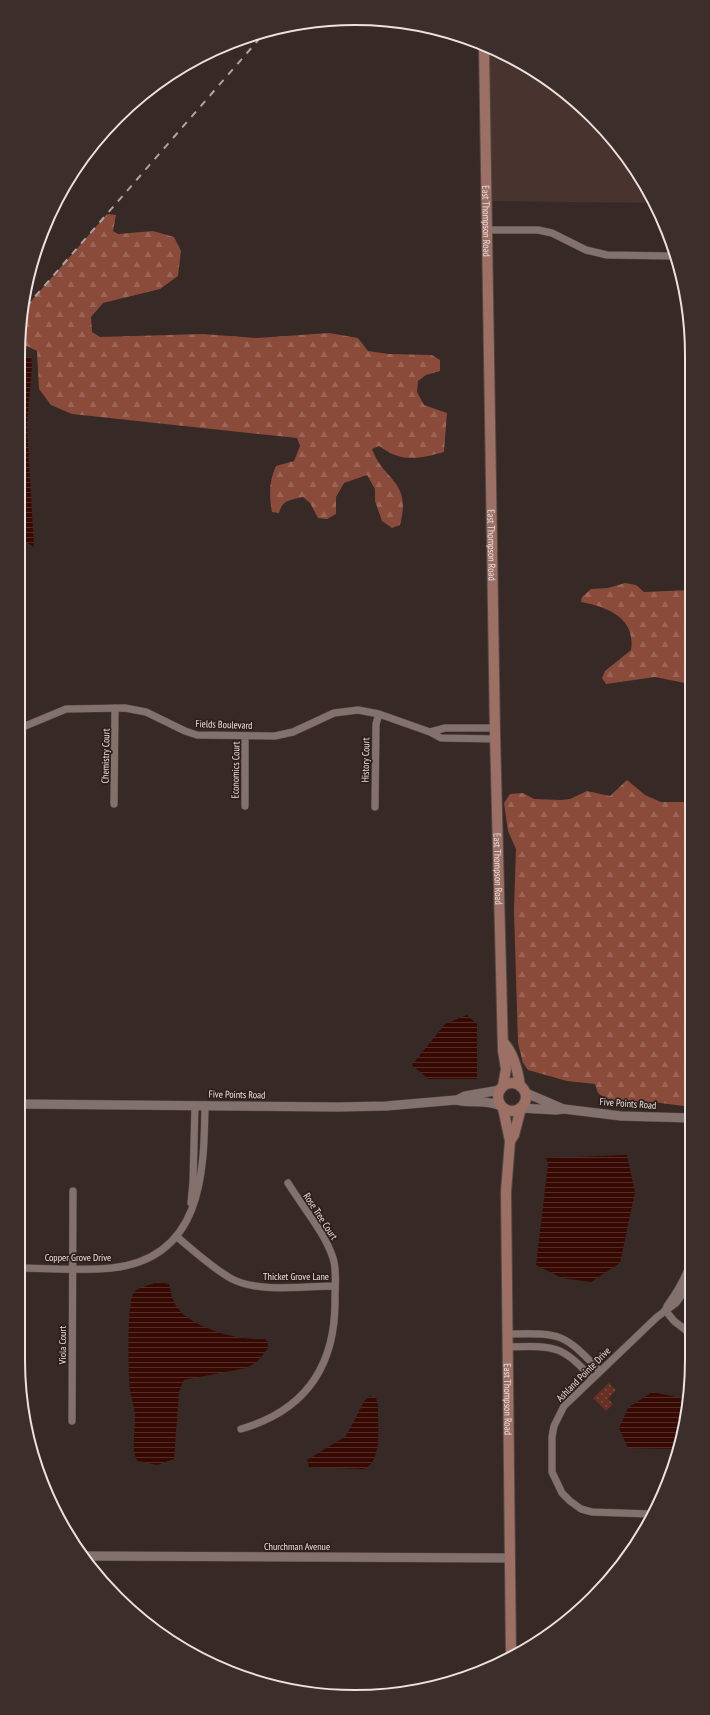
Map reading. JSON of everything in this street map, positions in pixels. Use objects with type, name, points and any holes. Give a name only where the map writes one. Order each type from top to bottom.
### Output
[{"type":"main road","name":"East Thompson Road","points":[[484,51],[495,728],[503,1051],[506,1069],[502,1088]]},
{"type":"main road","name":"East Thompson Road","points":[[504,1044],[509,1049],[523,1089]]},
{"type":"main road","points":[[512,1083],[523,1089],[525,1103],[521,1108],[514,1111],[502,1107],[498,1098],[502,1088],[512,1083]]},
{"type":"main road","name":"East Thompson Road","points":[[502,1107],[510,1141],[506,1192],[509,1334],[511,1651]]},
{"type":"main road","name":"East Thompson Road","points":[[510,1141],[514,1135],[521,1108]]},
{"type":"street","points":[[488,230],[538,230],[552,233],[586,250],[607,255],[669,256]]},
{"type":"street","name":"Fields Boulevard","points":[[25,726],[63,709],[115,708],[144,711],[192,734],[275,736],[289,734],[330,715],[347,710],[362,710],[379,714],[430,732],[441,738],[496,739]]},
{"type":"street","name":"Chemistry Court","points":[[114,804],[115,708]]},
{"type":"street","name":"History Court","points":[[375,807],[376,724],[379,714]]},
{"type":"street","points":[[430,732],[445,728],[495,728]]},
{"type":"street","name":"Economics Court","points":[[244,806],[245,736]]},
{"type":"street","name":"Five Points Road","points":[[456,1100],[465,1096],[502,1088]]},
{"type":"street","name":"Five Points Road","points":[[523,1089],[564,1109]]},
{"type":"street","name":"Five Points Road","points":[[25,1104],[357,1106],[456,1100],[466,1102],[489,1101],[502,1107]]},
{"type":"street","name":"Copper Grove Drive","points":[[176,1236],[192,1200],[195,1105]]},
{"type":"street","name":"Copper Grove Drive","points":[[25,1268],[112,1268],[136,1263],[160,1251],[176,1236],[187,1222],[195,1204],[202,1172],[205,1105]]},
{"type":"street","name":"Five Points Road","points":[[521,1108],[564,1109],[621,1116],[685,1118]]},
{"type":"street","name":"Rose Tree Court","points":[[241,1429],[258,1424],[282,1412],[300,1398],[321,1370],[333,1337],[335,1286],[334,1260],[329,1246],[288,1183]]},
{"type":"street","name":"Viola Court","points":[[72,1421],[73,1192]]},
{"type":"street","name":"Thicket Grove Lane","points":[[176,1236],[214,1267],[233,1280],[254,1286],[270,1287],[335,1286]]},
{"type":"street","name":"Ashland Pointe Drive","points":[[665,1310],[685,1276]]},
{"type":"street","name":"Ashland Pointe Drive","points":[[647,1514],[592,1512],[581,1509],[562,1493],[552,1472],[552,1437],[554,1426],[564,1406],[665,1310],[676,1303],[685,1291]]},
{"type":"street","points":[[665,1310],[674,1321],[685,1330]]},
{"type":"street","points":[[509,1334],[553,1334],[574,1345],[600,1371]]},
{"type":"street","points":[[567,1354],[574,1345]]},
{"type":"street","points":[[509,1347],[550,1347],[567,1354],[575,1360],[592,1380]]},
{"type":"street","name":"Churchman Avenue","points":[[90,1556],[510,1558]]},
{"type":"shaded area","points":[[484,51],[520,69],[556,93],[573,107],[603,137],[617,154],[648,203],[487,201]]},
{"type":"shaded area","points":[[25,357],[31,357],[32,366],[27,426],[34,547],[25,541]]},
{"type":"shaded area","points":[[467,1015],[477,1024],[477,1079],[428,1079],[412,1065],[445,1024]]},
{"type":"shaded area","points":[[627,1155],[635,1192],[620,1263],[591,1282],[562,1278],[536,1265],[548,1164],[546,1158]]},
{"type":"shaded area","points":[[158,1282],[169,1284],[177,1307],[184,1315],[194,1322],[231,1336],[265,1339],[268,1342],[268,1348],[257,1362],[246,1368],[184,1380],[179,1392],[174,1459],[157,1465],[138,1461],[134,1452],[135,1414],[130,1390],[128,1340],[131,1301],[133,1294],[141,1288]]},
{"type":"shaded area","points":[[609,1383],[616,1390],[608,1399],[613,1404],[606,1411],[593,1398]]},
{"type":"shaded area","points":[[652,1392],[682,1398],[679,1424],[673,1449],[628,1448],[619,1428],[628,1408]]},
{"type":"shaded area","points":[[370,1396],[376,1398],[378,1405],[378,1442],[374,1460],[369,1466],[362,1469],[309,1467],[307,1460],[346,1436],[365,1400]]},
{"type":"green space","points":[[107,214],[116,215],[113,231],[118,234],[153,231],[174,237],[181,251],[178,276],[160,289],[103,303],[91,317],[92,332],[100,337],[203,334],[257,338],[329,333],[358,338],[368,351],[389,354],[432,355],[440,360],[440,371],[426,375],[418,381],[417,392],[424,405],[447,413],[444,452],[418,458],[410,458],[395,455],[379,446],[372,449],[377,460],[400,490],[403,510],[400,525],[392,528],[382,521],[375,501],[375,489],[367,475],[344,483],[336,497],[336,514],[327,519],[318,518],[310,503],[303,497],[284,503],[279,513],[272,512],[270,489],[276,466],[294,461],[300,446],[297,438],[72,414],[51,405],[39,389],[37,351],[25,346],[29,303]]},
{"type":"green space","points":[[625,583],[636,585],[644,592],[685,590],[685,683],[655,677],[606,684],[602,678],[605,671],[631,650],[629,630],[618,616],[610,611],[581,602],[582,597],[591,589],[608,588]]},
{"type":"green space","points":[[627,780],[645,795],[661,802],[685,802],[685,1106],[653,1102],[627,1105],[605,1098],[598,1093],[595,1084],[567,1081],[528,1070],[523,1063],[518,1043],[514,910],[516,849],[508,831],[504,803],[510,794],[523,793],[534,799],[561,800],[570,799],[587,791],[610,796]]},
{"type":"railway","points":[[29,303],[258,40]]}]
